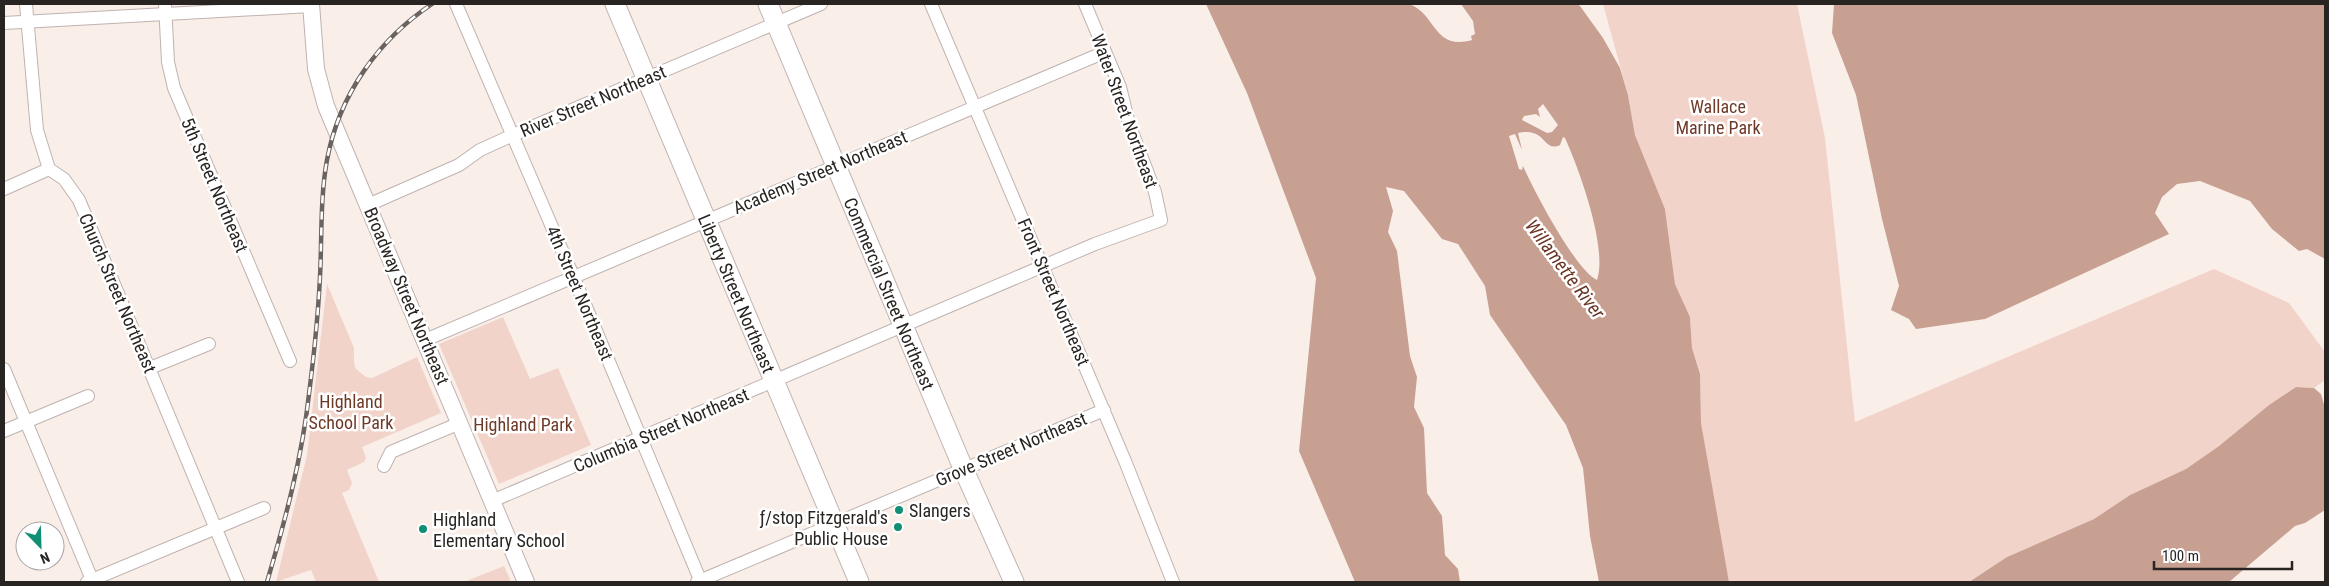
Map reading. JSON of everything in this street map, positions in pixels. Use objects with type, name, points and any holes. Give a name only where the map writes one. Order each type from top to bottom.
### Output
[{"type":"highway","name":"Liberty Street Northeast","points":[[615,4],[859,582]]},
{"type":"highway","name":"Commercial Street Northeast","points":[[768,4],[963,468],[1014,582]]},
{"type":"main road","name":"Broadway Street Northeast","points":[[311,5],[314,54],[320,86],[526,582]]},
{"type":"street","points":[[4,189],[49,169],[37,130],[26,22],[26,4]]},
{"type":"street","name":"4th Street Northeast","points":[[456,4],[574,278],[700,582]]},
{"type":"street","name":"River Street Northeast","points":[[368,205],[459,165],[480,150],[513,135],[821,4]]},
{"type":"street","name":"Front Street Northeast","points":[[932,4],[1104,410],[1173,582]]},
{"type":"street","name":"Water Street Northeast","points":[[1085,4],[1120,87],[1129,124],[1155,192],[1161,220]]},
{"type":"street","points":[[4,23],[165,10],[311,5]]},
{"type":"street","name":"5th Street Northeast","points":[[165,10],[168,62],[174,88],[290,361]]},
{"type":"street","name":"Academy Street Northeast","points":[[425,340],[1105,52]]},
{"type":"street","name":"Church Street Northeast","points":[[49,169],[64,179],[79,200],[238,582]]},
{"type":"street","name":"Columbia Street Northeast","points":[[492,501],[1043,267],[1161,220]]},
{"type":"street","points":[[150,368],[209,344]]},
{"type":"street","points":[[4,369],[90,582],[264,508]]},
{"type":"street","points":[[4,431],[88,396]]},
{"type":"street","name":"Grove Street Northeast","points":[[700,582],[963,468],[1104,410]]},
{"type":"street","points":[[384,466],[391,452],[460,423]]},
{"type":"green space","name":"Wallace Marine Park","points":[[1603,4],[1797,4],[1825,138],[1855,422],[2214,269],[2289,303],[2325,352],[2325,380],[2314,388],[2296,387],[2269,405],[2219,446],[2186,469],[2130,495],[2094,519],[2007,557],[1969,582],[1729,582],[1709,480],[1701,423],[1700,374],[1692,348],[1690,317],[1675,284],[1665,209],[1635,135],[1628,95]]},
{"type":"green space","name":"Highland School Park","points":[[327,284],[354,348],[356,369],[366,377],[372,378],[417,357],[441,413],[362,447],[366,458],[364,462],[347,470],[352,483],[349,490],[342,493],[379,582],[316,582],[311,570],[276,582],[307,455]]},
{"type":"green space","name":"Highland Park","points":[[503,317],[530,379],[558,368],[591,445],[499,484],[439,344]]},
{"type":"green space","points":[[504,566],[511,582],[464,582]]},
{"type":"water","name":"Willamette River","points":[[1206,4],[1409,4],[1425,15],[1442,36],[1459,42],[1472,40],[1471,36],[1475,34],[1473,21],[1461,4],[1577,4],[1580,6],[1603,38],[1620,68],[1628,95],[1635,135],[1665,209],[1675,284],[1690,317],[1692,348],[1700,374],[1701,423],[1729,582],[1599,582],[1590,536],[1583,468],[1566,425],[1490,315],[1485,286],[1458,244],[1442,239],[1404,191],[1386,187],[1393,211],[1388,232],[1397,251],[1410,356],[1417,377],[1414,407],[1424,428],[1427,493],[1442,516],[1445,555],[1458,569],[1460,582],[1355,582],[1299,451],[1316,278],[1247,93]],"holes":[[[1543,104],[1558,125],[1552,132],[1547,133],[1522,120],[1524,116],[1536,114],[1540,117],[1538,109]],[[1518,133],[1536,134],[1552,146],[1560,145],[1563,137],[1565,138],[1584,188],[1595,229],[1599,249],[1597,280],[1578,262],[1545,210],[1523,166],[1522,170],[1519,169],[1509,136],[1515,134],[1522,150]]]},
{"type":"water","points":[[1834,4],[2325,4],[2325,259],[2307,249],[2299,251],[2272,229],[2250,201],[2200,181],[2177,184],[2162,197],[2155,213],[2169,234],[1985,319],[1916,329],[1909,319],[1891,310],[1899,286],[1882,219],[1856,95],[1832,33]]},
{"type":"water","points":[[2296,387],[2314,388],[2321,394],[2325,408],[2325,510],[2305,523],[2295,526],[2229,582],[1969,582],[2007,557],[2094,519],[2130,495],[2186,469],[2219,446],[2269,405]]},
{"type":"railway","points":[[267,582],[292,489],[306,418],[318,306],[323,189],[333,136],[351,92],[378,52],[394,34],[432,4]]},
{"type":"place","name":"Slangers","points":[[899,510]]},
{"type":"place","name":"ƒ/stop Fitzgerald's Public House","points":[[898,527]]},
{"type":"place","name":"Highland Elementary School","points":[[423,529]]}]
